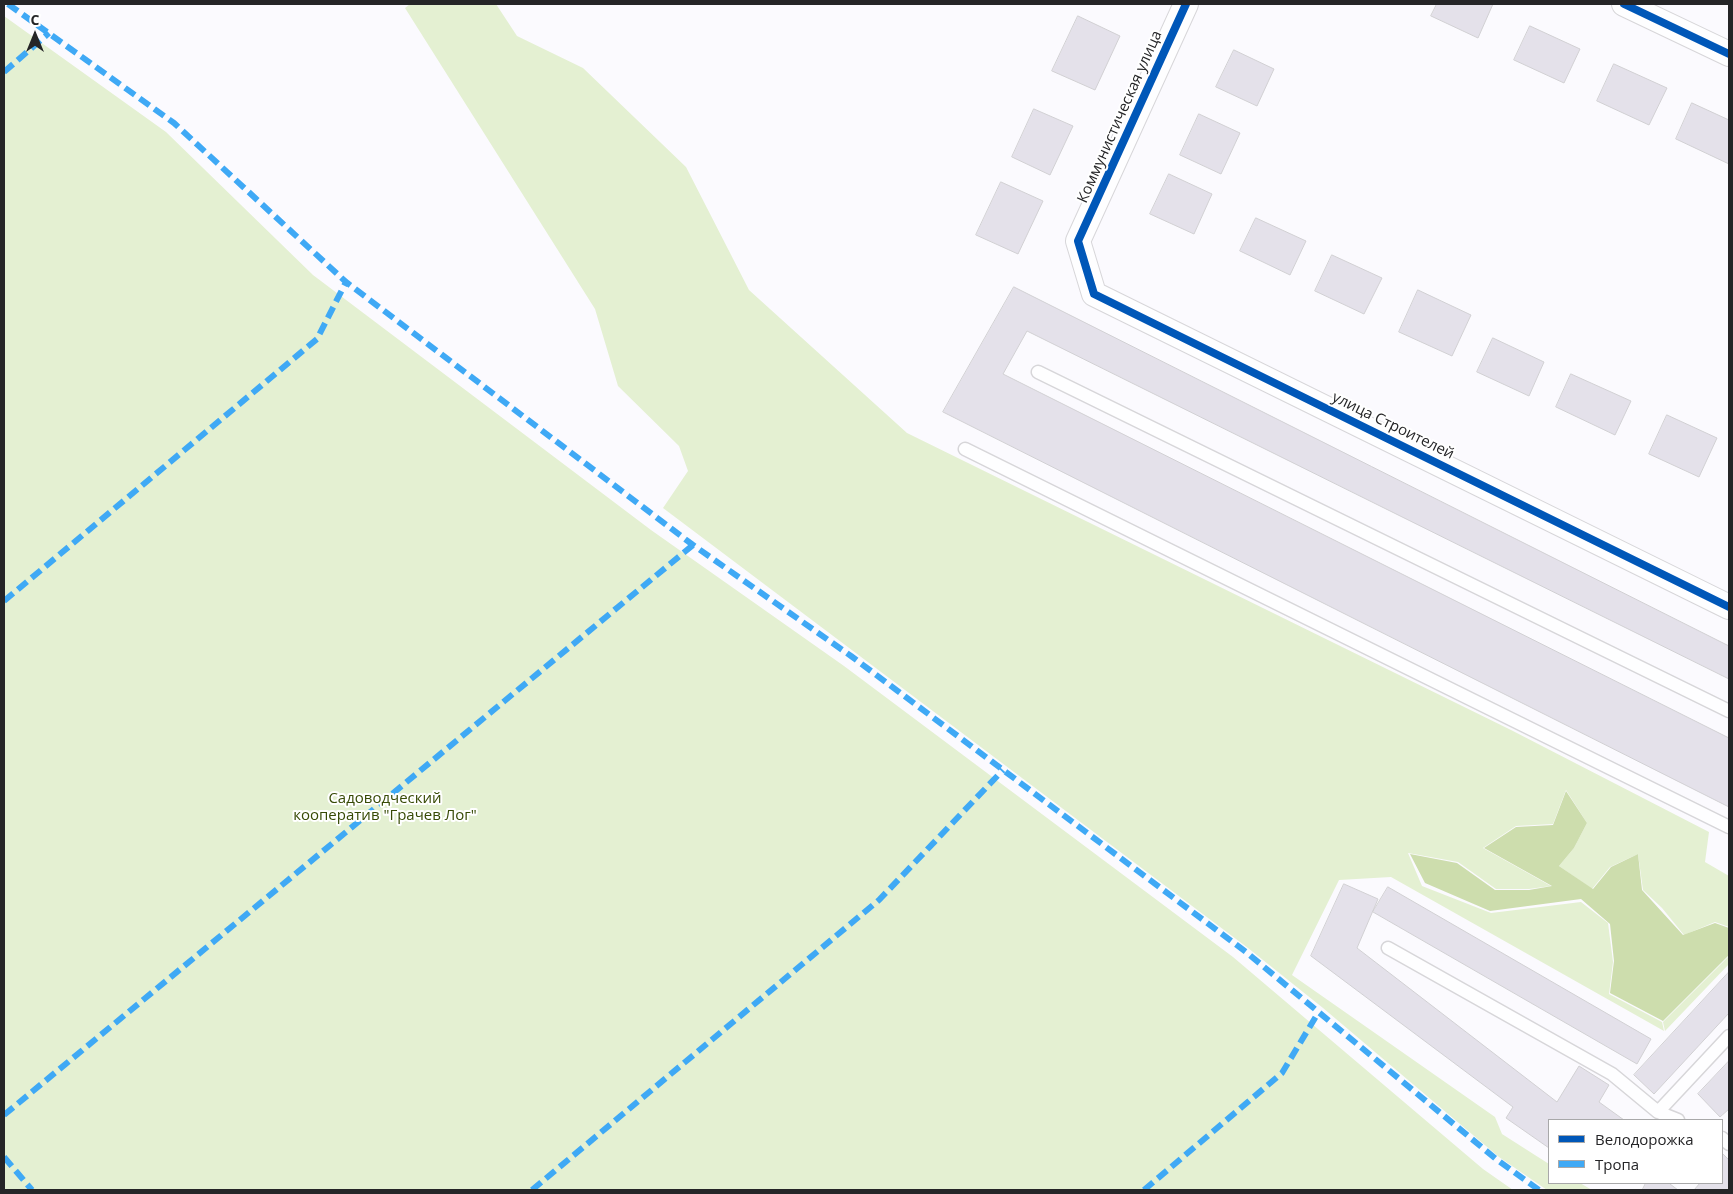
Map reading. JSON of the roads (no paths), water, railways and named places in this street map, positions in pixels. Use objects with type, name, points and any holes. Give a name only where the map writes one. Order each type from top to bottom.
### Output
[{"type":"street","name":"Коммунистическая улица","points":[[1078,241],[1186,4]]},
{"type":"street","points":[[1624,4],[1729,54]]},
{"type":"street","name":"улица Строителей","points":[[1078,241],[1094,294],[1729,607]]},
{"type":"lane","points":[[1038,372],[1729,711]]},
{"type":"lane","points":[[965,449],[1729,827]]},
{"type":"lane","points":[[1388,948],[1612,1074],[1658,1112],[1676,1119]]},
{"type":"lane","points":[[1658,1112],[1729,1036]]},
{"type":"park label","name":"Cадоводческий кооператив \"Грачев Лог\"","points":[[385,808]]}]
